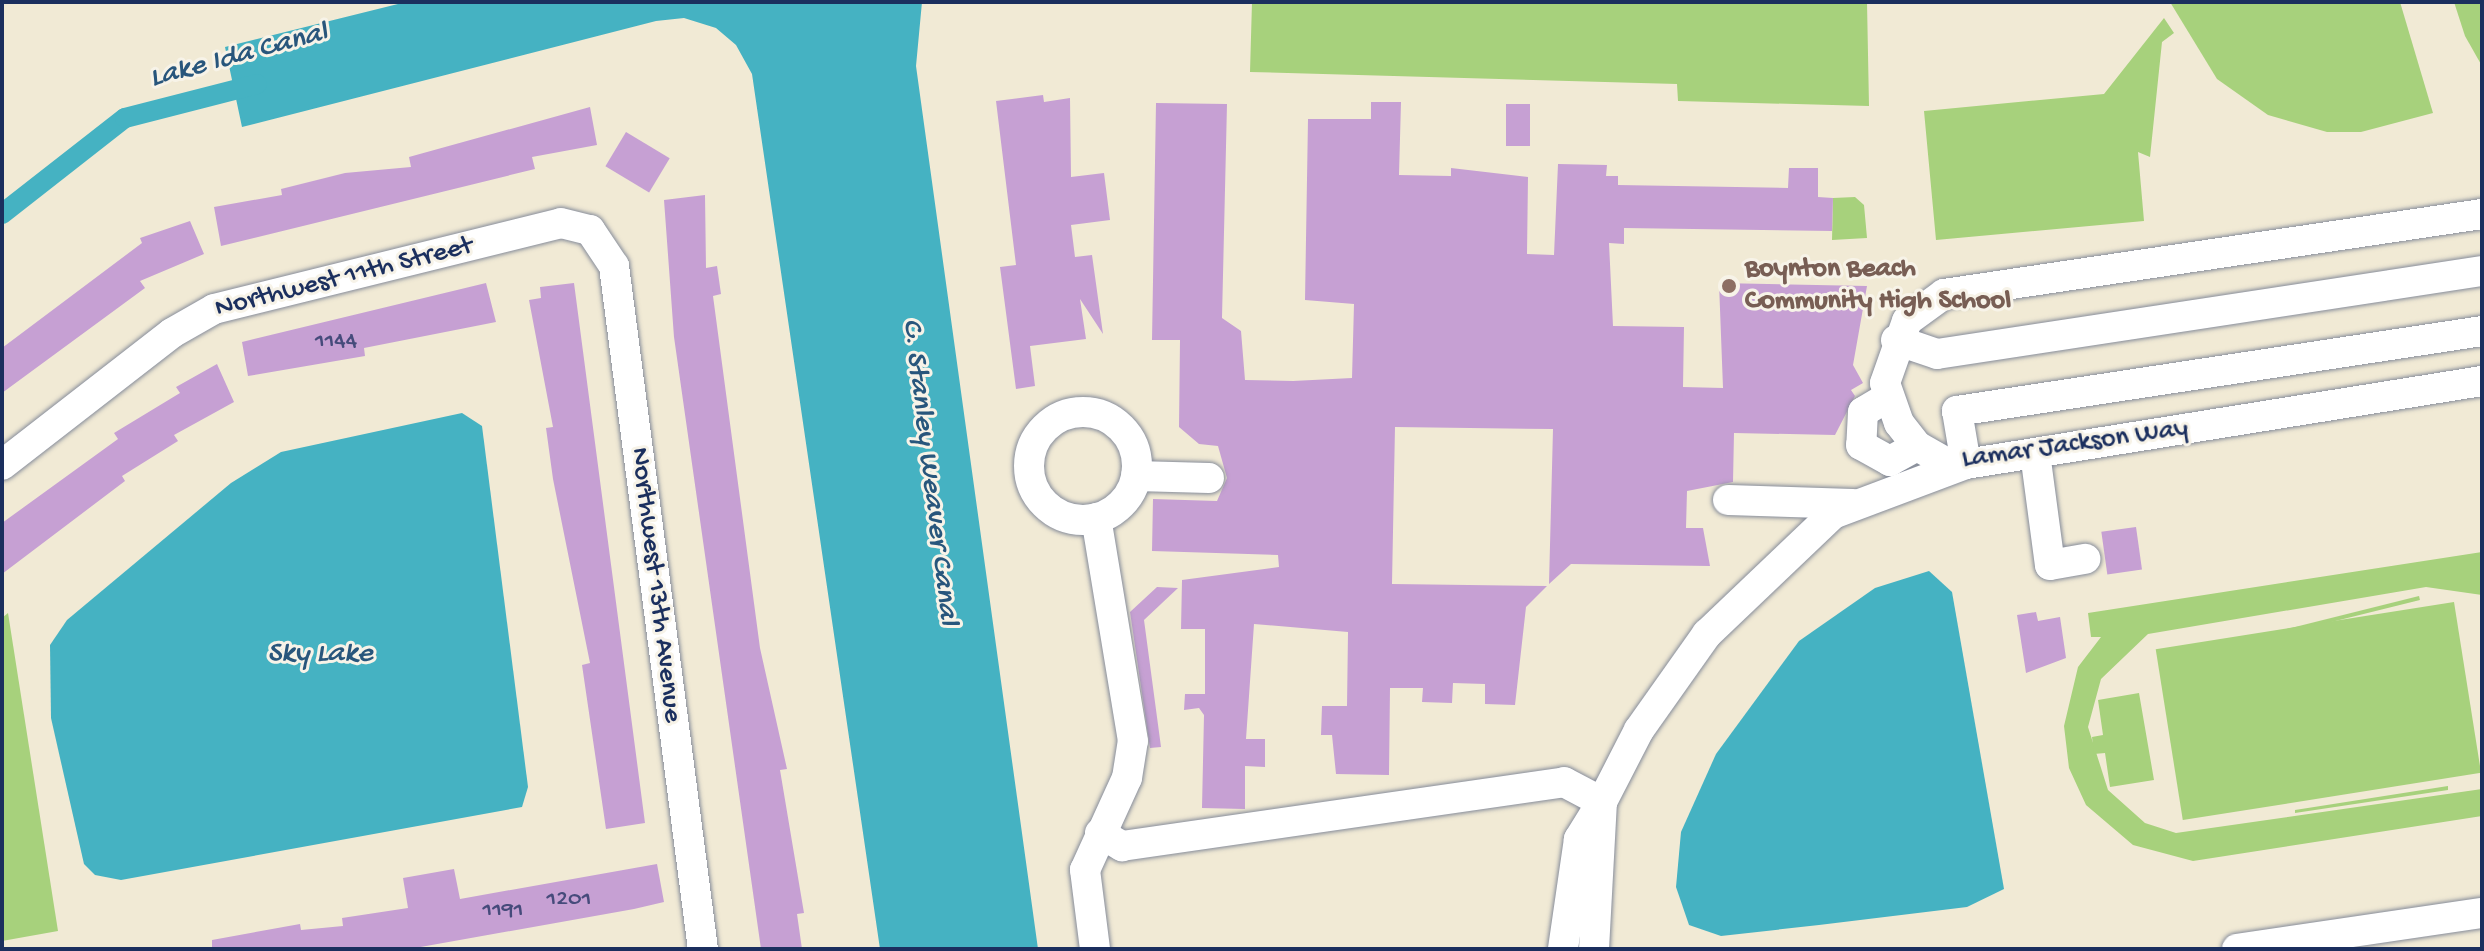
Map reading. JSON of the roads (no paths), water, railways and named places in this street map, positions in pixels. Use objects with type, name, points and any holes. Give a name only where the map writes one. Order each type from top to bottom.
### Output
[{"type":"street","points":[[1917,446],[1890,461],[1861,445],[1863,412],[1888,397],[1896,340],[1919,308],[1944,294],[2482,214]]},
{"type":"street","name":"Northwest 11th Street","points":[[2,465],[172,333],[214,309],[561,223],[590,230]]},
{"type":"street","name":"Northwest 13th Avenue","points":[[590,230],[614,266],[703,949]]},
{"type":"street","points":[[1896,340],[1937,354],[2482,271]]},
{"type":"street","points":[[1563,949],[1579,839],[1675,671],[1707,634],[1833,514],[1909,490],[1960,466],[1957,411],[2482,331]]},
{"type":"street","name":"Lamar Jackson Way","points":[[1888,397],[1917,446],[1960,466],[2482,381]]},
{"type":"street","points":[[1069,413],[1105,416],[1131,441],[1136,476],[1126,498],[1096,518],[1061,515],[1035,491],[1029,467],[1039,433],[1069,413]]},
{"type":"street","points":[[2035,453],[2050,565],[2085,559]]},
{"type":"street","points":[[1136,476],[1209,478]]},
{"type":"street","points":[[1728,500],[1859,504]]},
{"type":"street","points":[[1095,949],[1085,870],[1127,778],[1133,741],[1096,518]]},
{"type":"street","points":[[1100,833],[1122,846],[1545,782],[1564,782],[1602,802]]},
{"type":"street","points":[[1594,949],[1602,802]]},
{"type":"street","points":[[2237,949],[2482,913]]},
{"type":"water","name":"C. Stanley Weaver Canal","points":[[406,2],[922,2],[916,66],[1038,949],[880,949],[752,74],[736,45],[716,28],[684,18],[656,21],[242,127],[225,47]]},
{"type":"water","name":"Sky Lake","points":[[462,413],[482,426],[528,787],[522,807],[121,880],[95,875],[84,864],[51,718],[50,645],[67,620],[231,483],[281,452]]},
{"type":"water","points":[[1929,571],[1952,592],[2004,889],[1967,907],[1819,925],[1721,936],[1689,925],[1676,887],[1681,832],[1716,754],[1799,641],[1875,588]]},
{"type":"waterway","name":"Lake Ida Canal","points":[[2,214],[125,118],[257,84]]},
{"type":"place","name":"Boynton Beach Community High School","points":[[1729,286]]}]
